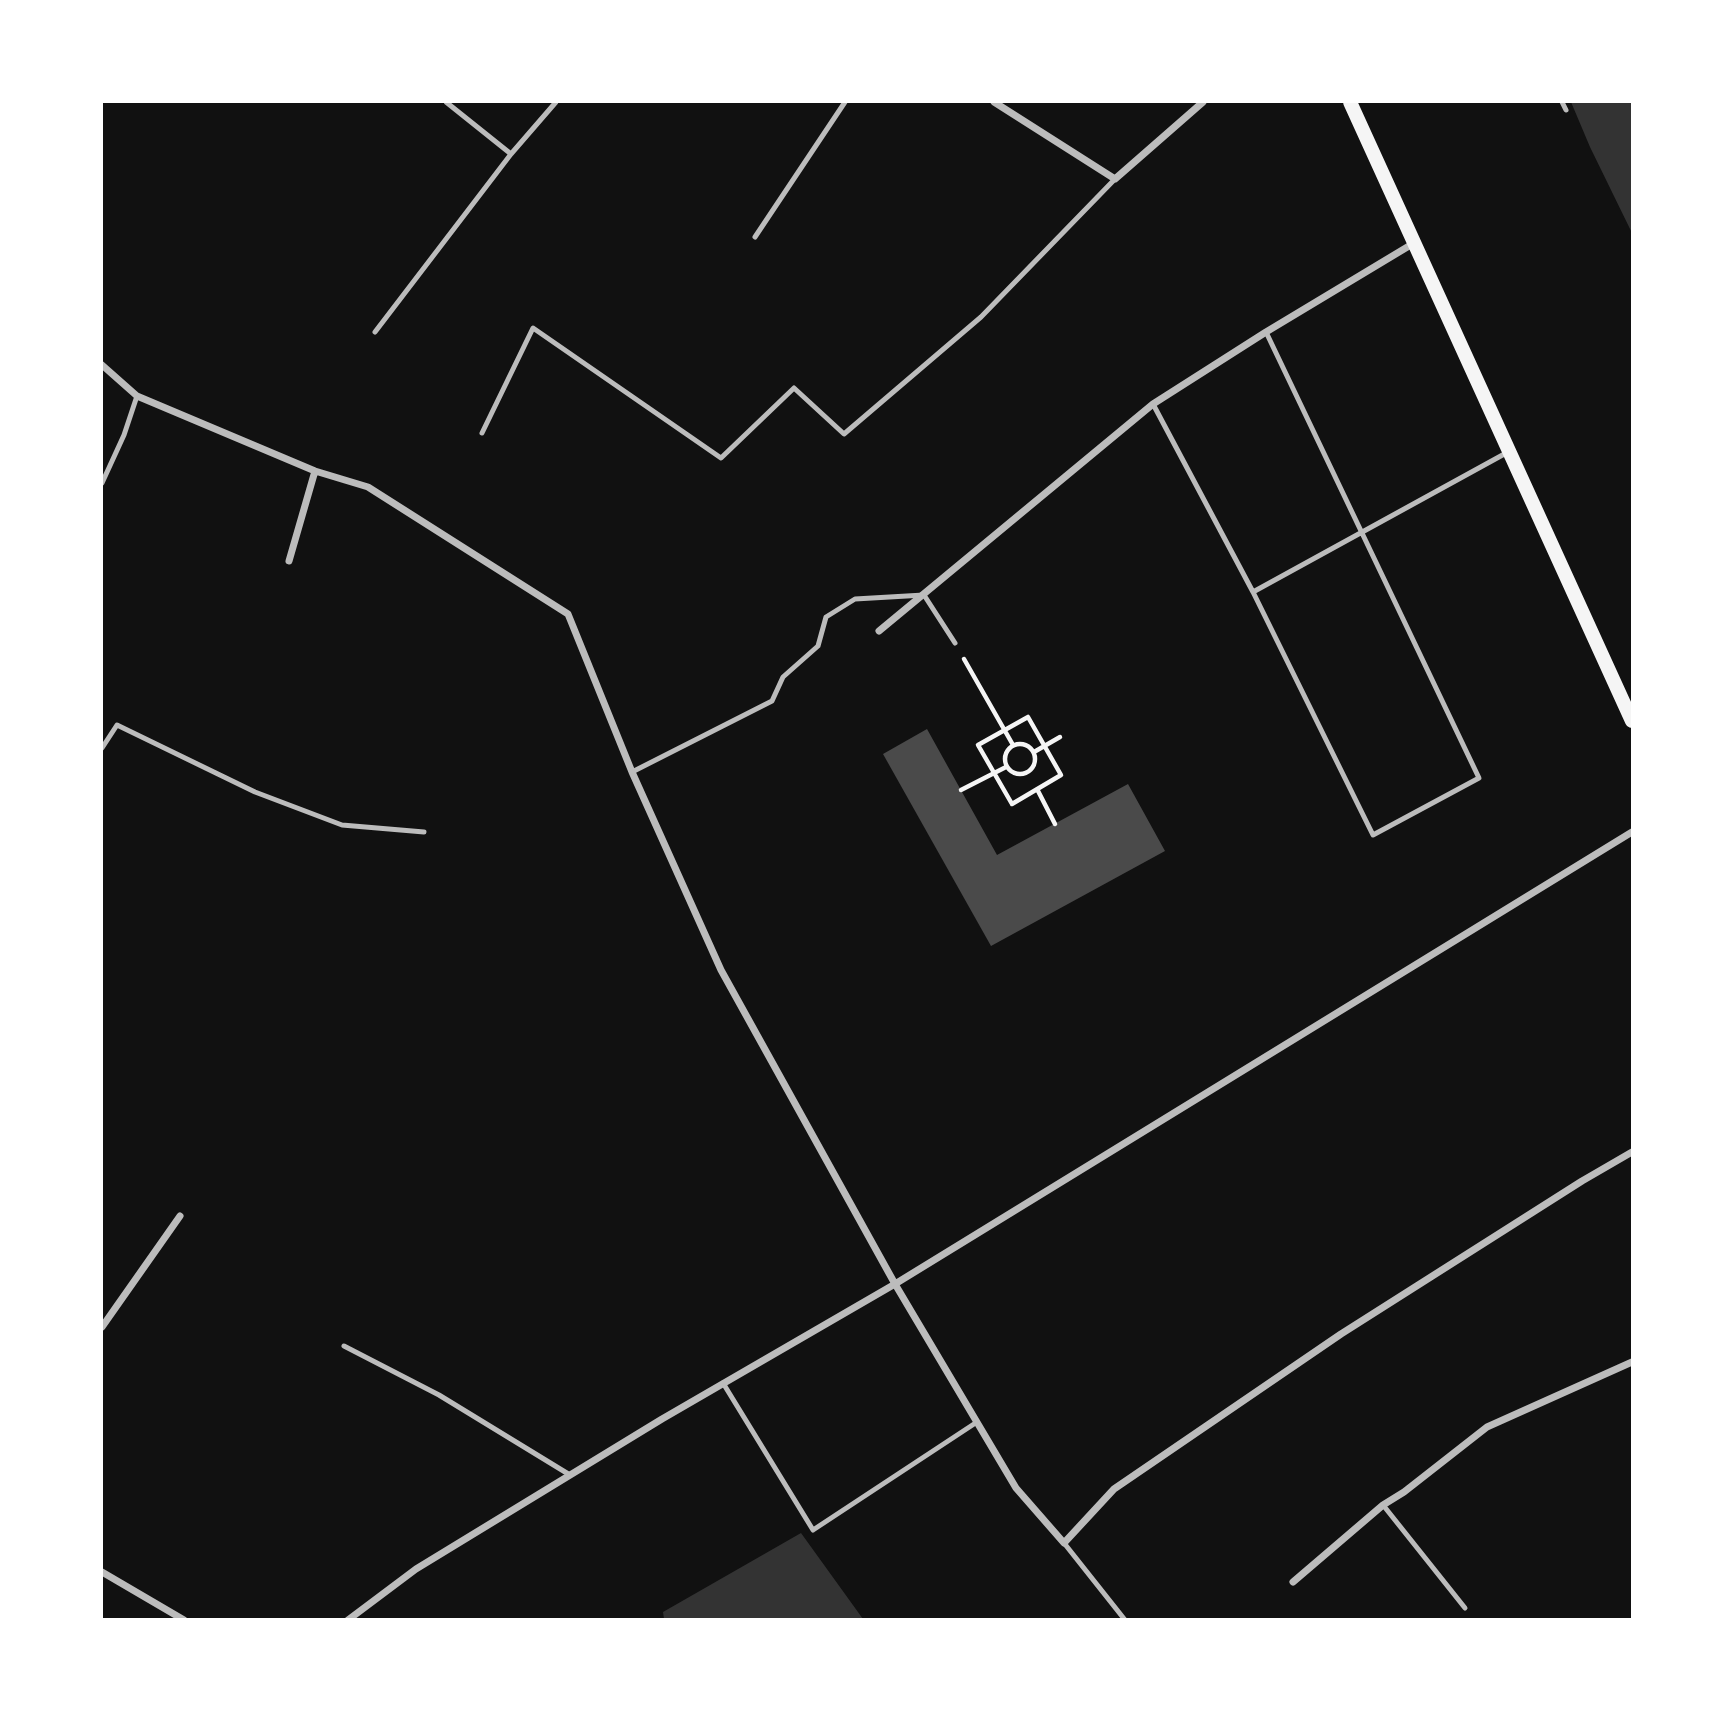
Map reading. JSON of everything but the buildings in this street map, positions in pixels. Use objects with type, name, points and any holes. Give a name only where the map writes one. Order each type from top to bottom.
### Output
[{"type":"main road","points":[[1350,102],[1508,452],[1631,713]]},
{"type":"street","points":[[994,102],[1115,179],[1203,102]]},
{"type":"street","points":[[879,631],[1153,404],[1266,332],[1415,243]]},
{"type":"street","points":[[102,365],[137,396],[315,471],[368,487],[568,614],[632,772],[721,970],[895,1284],[1016,1488],[1064,1544],[1114,1489],[1125,1481],[1341,1334],[1571,1188],[1633,1152]]},
{"type":"street","points":[[289,561],[315,471]]},
{"type":"street","points":[[348,1619],[416,1569],[723,1383],[895,1284],[1633,832]]},
{"type":"street","points":[[102,1327],[180,1216]]},
{"type":"street","points":[[1293,1582],[1383,1505],[1488,1427],[1633,1363]]},
{"type":"street","points":[[102,1572],[184,1619]]},
{"type":"lane","points":[[446,102],[511,155]]},
{"type":"lane","points":[[375,332],[511,155],[556,102]]},
{"type":"lane","points":[[755,237],[845,102]]},
{"type":"lane","points":[[1562,102],[1566,110]]},
{"type":"lane","points":[[482,433],[533,328],[721,458],[794,388],[844,434],[981,317],[1115,179]]},
{"type":"lane","points":[[1153,404],[1253,592],[1373,835],[1479,778],[1266,332]]},
{"type":"lane","points":[[102,483],[124,435],[137,396]]},
{"type":"lane","points":[[1253,592],[1508,452]]},
{"type":"lane","points":[[632,772],[772,701],[783,677],[818,646],[826,617],[855,599],[924,594],[955,643]]},
{"type":"lane","points":[[102,748],[117,725],[255,792],[342,825],[424,832]]},
{"type":"lane","points":[[344,1346],[439,1395],[570,1475]]},
{"type":"lane","points":[[723,1383],[813,1530],[977,1422]]},
{"type":"lane","points":[[1383,1505],[1465,1608]]},
{"type":"lane","points":[[1064,1544],[1125,1619]]},
{"type":"path","points":[[955,643],[1013,745]]},
{"type":"path","points":[[1028,717],[1061,775],[1012,804],[978,745],[1005,730],[1028,717]]},
{"type":"path","points":[[1034,752],[1060,737]]},
{"type":"path","points":[[1021,744],[1034,752],[1036,760],[1028,773],[1012,773],[1006,767],[1004,759],[1013,745],[1021,744]]},
{"type":"path","points":[[961,790],[1006,767]]},
{"type":"path","points":[[1037,789],[1055,824]]},
{"type":"shaded area","points":[[1571,102],[1632,102],[1632,233],[1590,147]]},
{"type":"shaded area","points":[[801,1533],[863,1619],[664,1619],[663,1612]]}]
